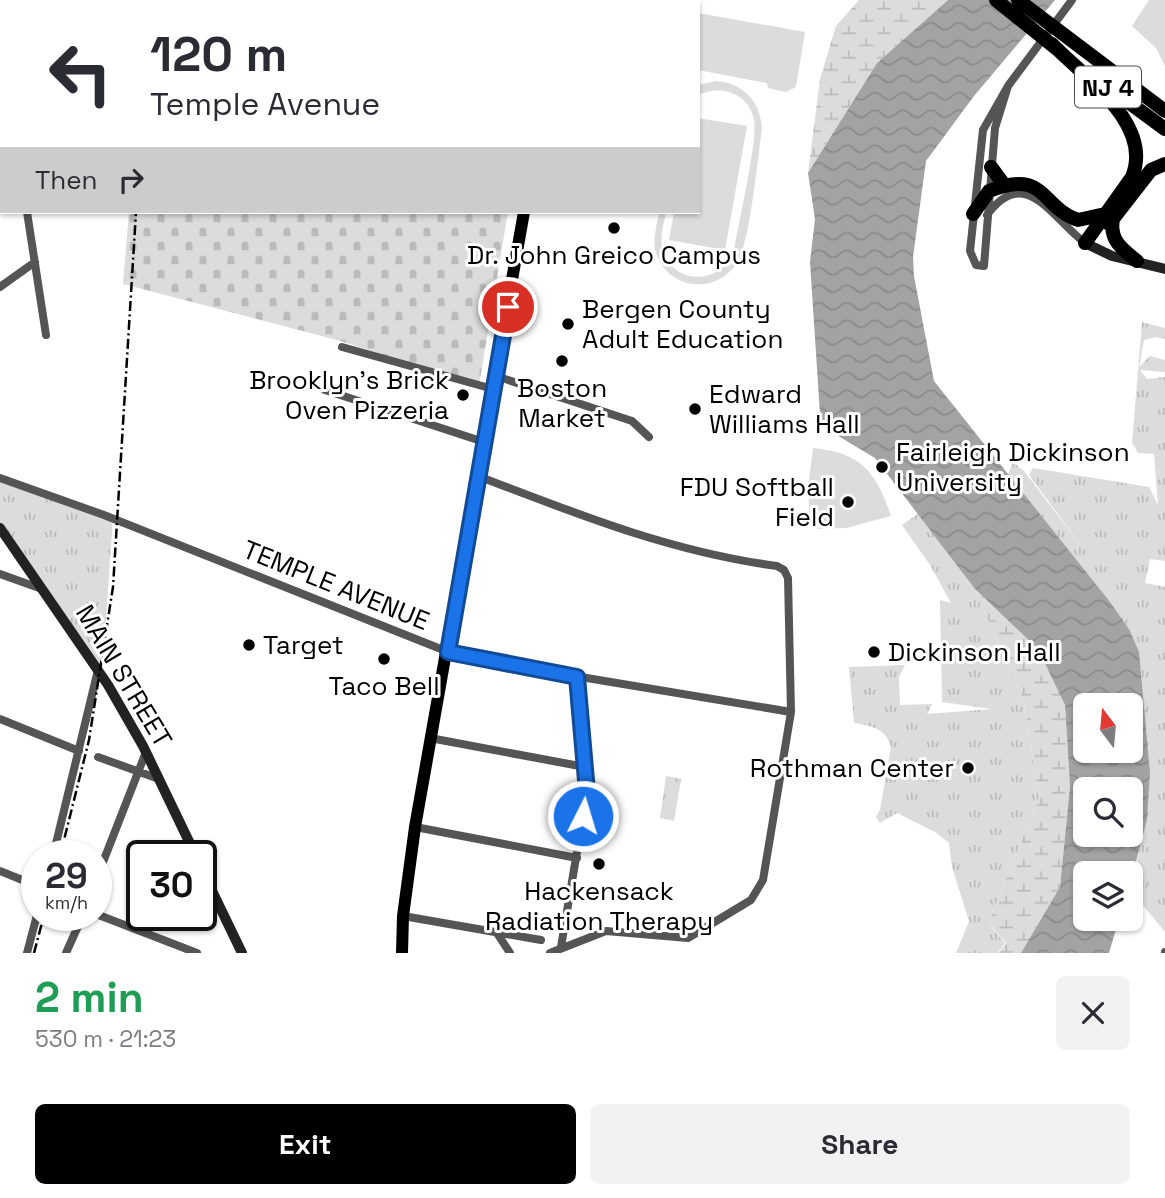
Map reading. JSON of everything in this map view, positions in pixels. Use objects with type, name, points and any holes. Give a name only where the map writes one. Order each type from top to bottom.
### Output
[{"type":"highway","name":"NJ 4","points":[[996,0],[1165,111]]},
{"type":"highway","name":"NJ 4","points":[[1018,0],[1056,39],[1165,129]]},
{"type":"highway","points":[[1056,39],[1119,113],[1132,134],[1137,165],[1109,216],[1112,236],[1120,248],[1137,261]]},
{"type":"highway","points":[[1088,245],[1109,216],[1151,170],[1165,164]]},
{"type":"highway","points":[[991,167],[1004,186]]},
{"type":"highway","points":[[980,214],[989,191],[1015,185],[1041,190],[1062,211],[1078,220],[1109,216]]},
{"type":"main road","points":[[402,953],[402,916],[415,827],[524,214]]},
{"type":"main road","points":[[1088,245],[1165,269]]},
{"type":"main road","name":"MAIN STREET","points":[[0,528],[99,670],[146,752],[188,840]]},
{"type":"main road","points":[[217,901],[242,953]]},
{"type":"street","points":[[1072,0],[1008,86],[983,130],[980,214],[984,266],[972,261],[970,251],[980,214],[1010,194],[1031,195],[1088,245]]},
{"type":"street","points":[[989,191],[995,128],[1008,86]]},
{"type":"street","points":[[27,214],[46,335]]},
{"type":"street","points":[[0,287],[35,262]]},
{"type":"street","points":[[342,347],[495,382],[632,421],[649,437]]},
{"type":"street","points":[[325,390],[484,442]]},
{"type":"street","points":[[478,476],[643,538],[784,570],[788,578],[791,712],[764,880],[751,900],[688,938],[606,931],[550,953]]},
{"type":"street","name":"TEMPLE AVENUE","points":[[0,478],[104,515],[448,652],[577,677],[791,712]]},
{"type":"street","points":[[0,574],[45,590]]},
{"type":"street","points":[[56,840],[99,670]]},
{"type":"street","points":[[561,947],[587,792],[577,677]]},
{"type":"street","points":[[0,719],[79,751]]},
{"type":"street","points":[[430,737],[585,767]]},
{"type":"street","points":[[111,840],[146,752]]},
{"type":"street","points":[[98,757],[159,779]]},
{"type":"street","points":[[415,827],[576,858]]},
{"type":"street","points":[[0,872],[21,880]]},
{"type":"street","points":[[402,916],[541,940]]},
{"type":"street","points":[[112,920],[197,953]]},
{"type":"street","points":[[27,953],[33,931]]},
{"type":"street","points":[[66,953],[76,931]]},
{"type":"street","points":[[497,933],[510,953]]},
{"type":"green space","points":[[859,0],[948,0],[877,63],[808,173],[820,79],[836,26]]},
{"type":"green space","points":[[1149,0],[1165,0],[1165,66],[1156,48],[1132,26]]},
{"type":"green space","points":[[700,13],[805,32],[796,87],[786,92],[768,88],[767,83],[700,70]]},
{"type":"green space","points":[[726,82],[742,90],[754,102],[762,128],[750,218],[738,261],[729,273],[718,280],[692,284],[669,273],[660,263],[655,249],[659,214],[666,214],[663,250],[677,270],[698,277],[719,270],[728,262],[734,251],[754,131],[751,111],[740,97],[716,90],[700,94],[700,85]]},
{"type":"green space","points":[[700,118],[747,126],[725,250],[669,240],[674,214],[700,214]]},
{"type":"green space","points":[[129,214],[508,214],[479,385],[337,340],[123,284]]},
{"type":"green space","points":[[1142,322],[1165,328],[1165,339],[1156,337],[1144,340],[1139,367],[1150,356],[1165,360],[1165,372],[1140,370],[1147,379],[1165,377],[1165,561],[1150,559],[1145,583],[1165,587],[1165,932],[1143,905],[1143,861],[1137,861],[1139,847],[1143,847],[1143,777],[1136,777],[1135,763],[1143,763],[1143,693],[1132,693],[1129,629],[1008,474],[1013,462],[1024,471],[1085,551],[1029,475],[1033,468],[1149,487],[1158,505],[1154,454],[1138,453],[1132,443]]},
{"type":"green space","name":"FDU Softball Field","points":[[813,448],[844,455],[865,467],[873,476],[891,516],[846,528],[816,529],[810,523],[808,488]]},
{"type":"green space","points":[[0,478],[113,518],[102,675],[0,528]]},
{"type":"green space","points":[[919,513],[975,589],[1024,702],[1039,798],[988,923],[1005,943],[998,953],[956,953],[969,921],[952,867],[949,843],[935,832],[897,813],[880,823],[876,817],[880,810],[891,747],[882,732],[854,723],[849,667],[905,665],[899,677],[900,705],[932,704],[927,714],[992,709],[942,702],[940,600],[951,603],[930,565],[902,525]]},
{"type":"green space","points":[[975,589],[1038,649],[1065,705],[1070,786],[1060,887],[1021,953],[999,953],[1006,943],[988,923],[1039,798],[1024,702]]},
{"type":"green space","points":[[666,776],[681,779],[674,821],[660,818]]},
{"type":"water","points":[[948,0],[1055,0],[974,96],[926,161],[913,257],[914,276],[934,381],[1110,602],[1129,629],[1139,652],[1143,693],[1073,693],[1073,763],[1143,763],[1143,696],[1150,773],[1147,819],[1143,834],[1143,777],[1073,777],[1073,847],[1140,847],[1136,861],[1073,861],[1073,931],[1115,931],[1109,953],[1021,953],[1060,887],[1070,786],[1065,705],[1038,649],[975,589],[875,458],[825,428],[820,414],[810,262],[815,219],[808,173],[877,63]]},
{"type":"railway","points":[[64,840],[89,740],[113,587],[136,214]]},
{"type":"railway","points":[[34,953],[40,931]]},
{"type":"place","name":"Dr. John Greico Campus","points":[[614,228]]},
{"type":"place","name":"Bergen County Adult Education","points":[[568,324]]},
{"type":"place","name":"Boston Market","points":[[562,361]]},
{"type":"place","name":"Brooklyn's Brick Oven Pizzeria","points":[[463,395]]},
{"type":"place","name":"Edward Williams Hall","points":[[695,409]]},
{"type":"place","name":"Fairleigh Dickinson University","points":[[882,467]]},
{"type":"place","name":"FDU Softball Field","points":[[848,502]]},
{"type":"place","name":"Target","points":[[249,645]]},
{"type":"place","name":"Dickinson Hall","points":[[874,652]]},
{"type":"place","name":"Taco Bell","points":[[384,659]]},
{"type":"place","name":"Rothman Center","points":[[968,768]]},
{"type":"place","name":"Hackensack Radiation Therapy","points":[[599,864]]},
{"type":"route","points":[[508,307],[448,652],[461,657],[577,677],[587,792],[583,816]]}]
